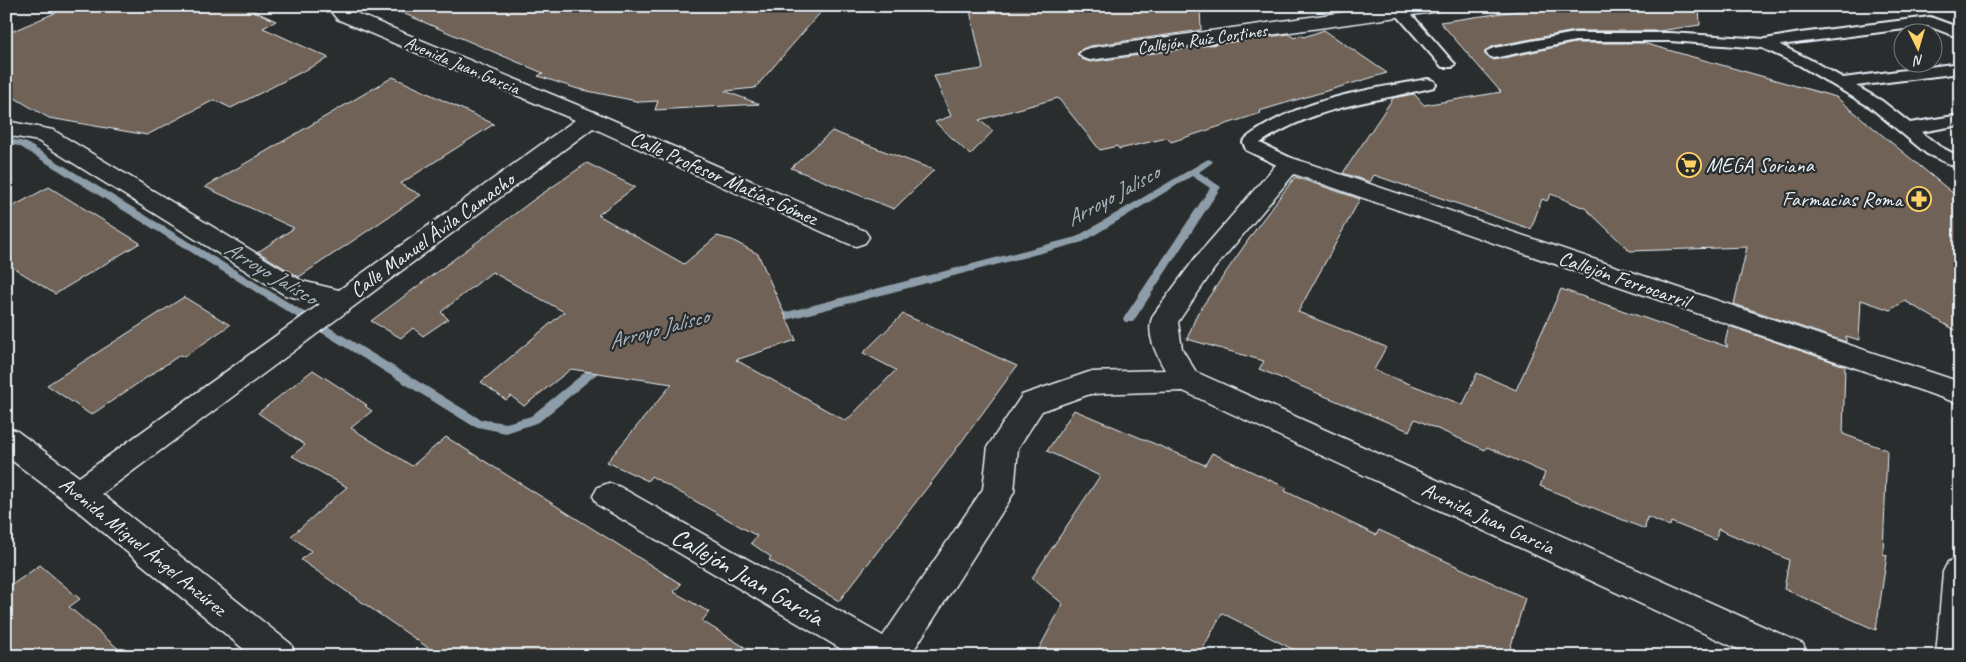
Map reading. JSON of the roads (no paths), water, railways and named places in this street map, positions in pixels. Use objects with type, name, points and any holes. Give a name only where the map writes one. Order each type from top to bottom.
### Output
[{"type":"street","name":"Avenida Juan Garcia","points":[[340,6],[338,8],[344,15],[590,119]]},
{"type":"street","name":"Callejón Ruíz Cortines","points":[[1090,54],[1433,6]]},
{"type":"street","name":"Calle Profesor Matías Gómez","points":[[590,119],[856,237]]},
{"type":"street","name":"Calle Manuel Ávila Camacho","points":[[79,494],[590,119]]},
{"type":"street","points":[[6,128],[45,136],[294,288],[339,303]]},
{"type":"street","points":[[890,656],[998,492],[1003,446],[1032,403],[1089,383],[1186,380],[1168,350],[1164,321],[1205,264],[1289,164]]},
{"type":"street","name":"Callejón Ferrocarril","points":[[1289,164],[1960,393]]},
{"type":"street","name":"Avenida Juan Garcia","points":[[1186,380],[1791,656]]},
{"type":"street","name":"Avenida Miguel Ángel Anzúrez","points":[[6,438],[79,494],[279,656]]},
{"type":"street","name":"Callejón Juan García","points":[[609,496],[886,656]]},
{"type":"street","points":[[1954,656],[1960,572]]},
{"type":"lane","points":[[1401,11],[1447,64]]},
{"type":"lane","points":[[1494,54],[1575,37],[1670,37],[1765,44],[1800,37],[1930,22],[1960,34]]},
{"type":"lane","points":[[1765,44],[1804,62],[1876,104],[1933,150],[1960,164]]},
{"type":"lane","points":[[1840,83],[1960,68]]},
{"type":"lane","points":[[1289,164],[1252,146],[1251,142],[1285,122],[1324,106],[1356,97],[1428,84]]},
{"type":"lane","points":[[1907,129],[1960,120]]},
{"type":"waterway","name":"Arroyo Jalisco","points":[[6,141],[22,144],[477,423],[506,428],[535,419],[604,363]]},
{"type":"waterway","name":"Arroyo Jalisco","points":[[771,320],[1079,240],[1208,162]]},
{"type":"waterway","points":[[1129,319],[1216,187],[1193,172]]},
{"type":"place","name":"MEGA Soriana","points":[[1689,165]]},
{"type":"place","name":"Farmacias Roma","points":[[1919,199]]}]
